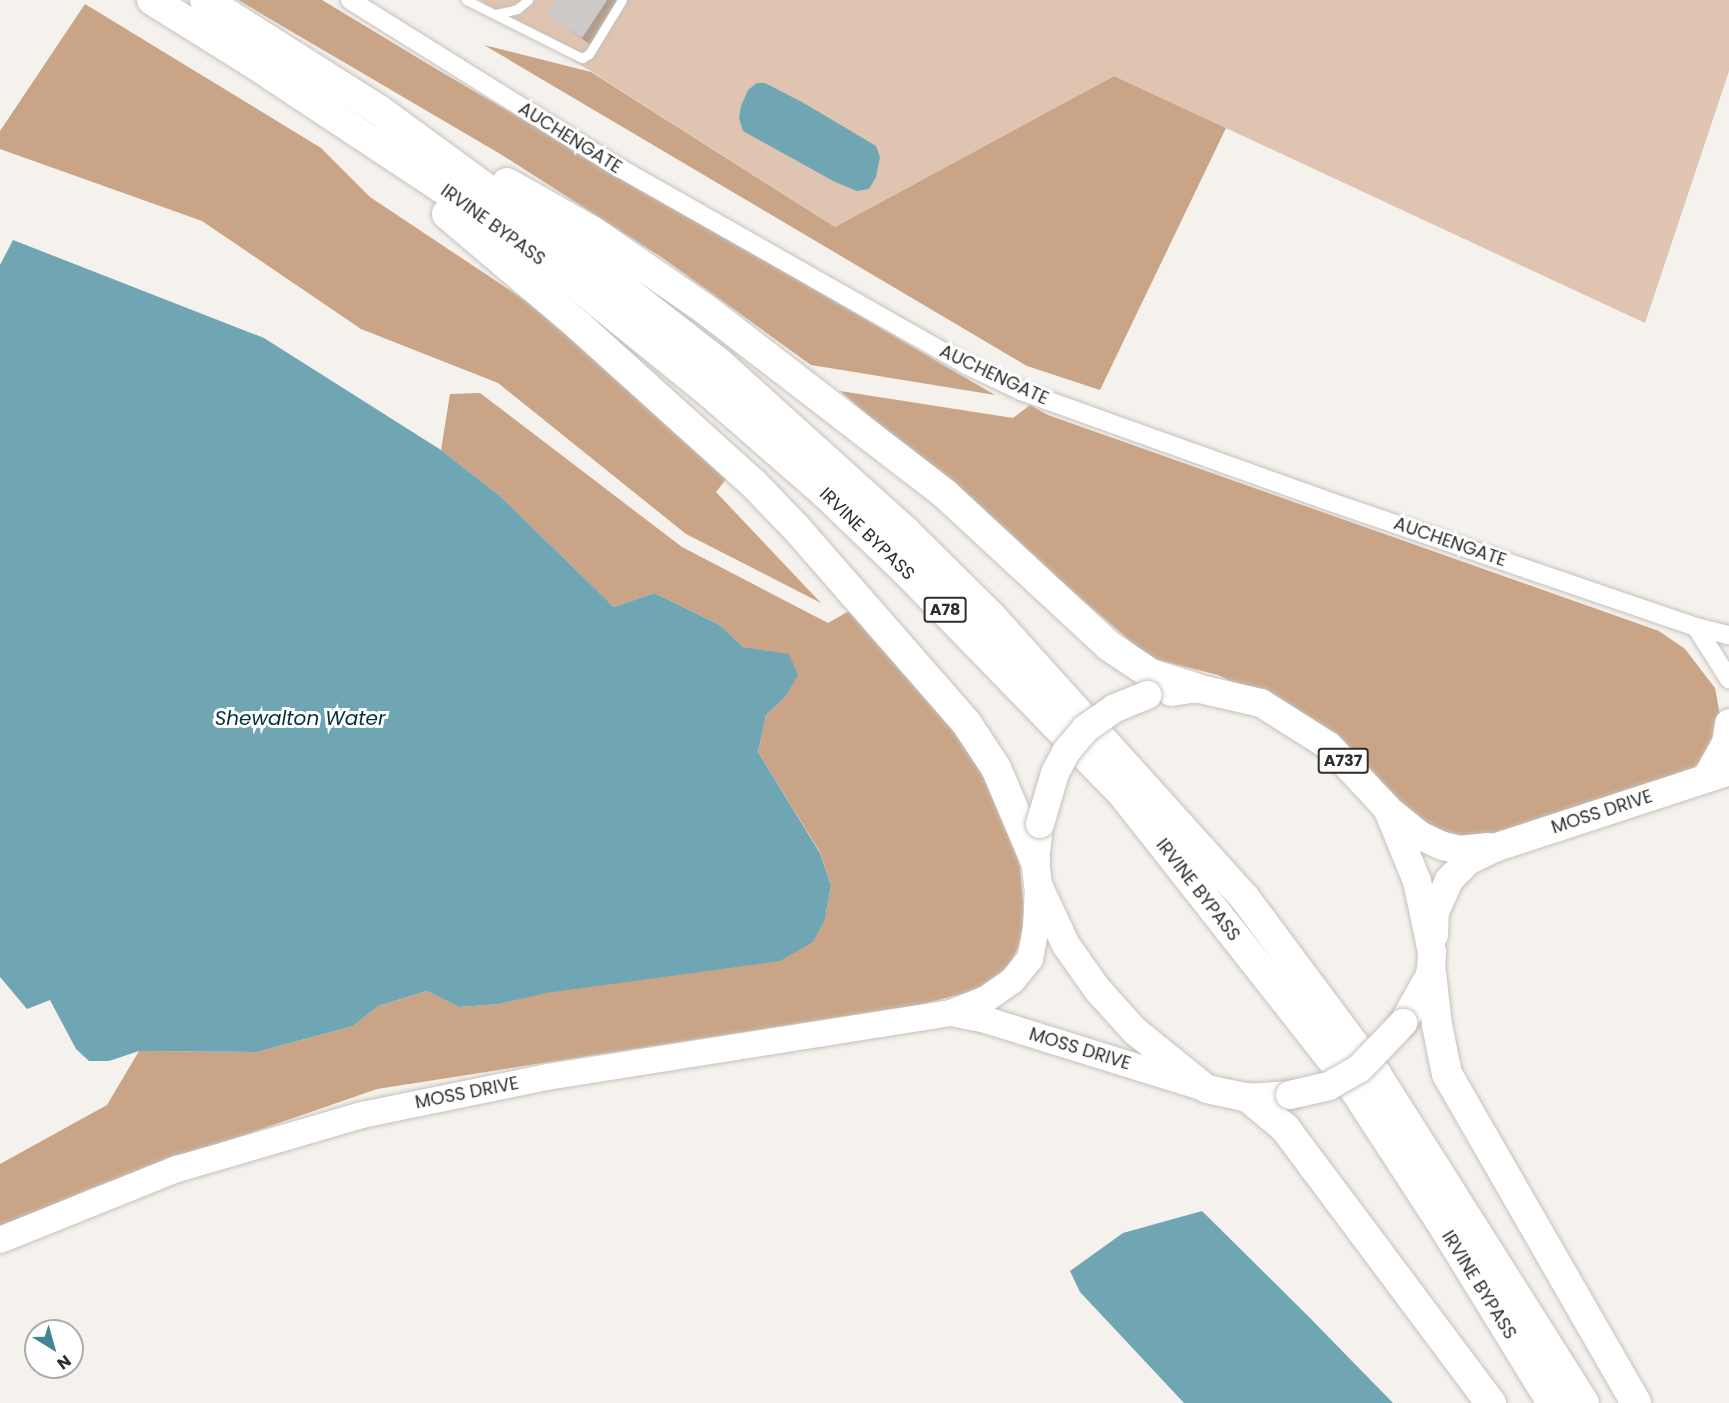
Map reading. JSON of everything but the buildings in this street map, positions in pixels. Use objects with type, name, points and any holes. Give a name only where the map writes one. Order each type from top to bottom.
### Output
[{"type":"highway","name":"IRVINE BYPASS","points":[[152,0],[250,61],[460,200],[592,297],[709,392],[826,494],[978,643],[1122,793],[1352,1084],[1439,1219],[1552,1403]]},
{"type":"highway","name":"IRVINE BYPASS","points":[[205,0],[379,110],[628,292],[720,364],[905,531],[989,614],[1251,906],[1376,1074],[1584,1403]]},
{"type":"highway","points":[[250,61],[423,194],[517,272],[753,483],[798,530],[967,724],[996,768],[1037,872]]},
{"type":"highway","points":[[379,110],[592,231],[705,309],[945,494],[1109,646],[1151,674],[1196,688]]},
{"type":"highway","points":[[1432,963],[1437,1025],[1447,1074],[1636,1403]]},
{"type":"highway","points":[[1249,1098],[1285,1128],[1491,1403]]},
{"type":"main road","name":"A737","points":[[1196,688],[1261,703],[1329,746],[1387,808],[1417,881],[1432,963],[1403,1023],[1359,1069],[1329,1086],[1290,1095],[1249,1098],[1207,1089],[1135,1031],[1096,990],[1066,945],[1037,872],[1040,824],[1056,773],[1066,752],[1085,729],[1115,708],[1147,695],[1196,688]]},
{"type":"main road","name":"MOSS DRIVE","points":[[1432,963],[1435,912],[1449,880],[1468,861],[1497,847],[1718,774],[1729,723]]},
{"type":"main road","name":"MOSS DRIVE","points":[[1387,808],[1419,835],[1443,846],[1460,850],[1497,847]]},
{"type":"main road","name":"MOSS DRIVE","points":[[0,1240],[177,1169],[362,1115],[547,1077],[951,1013],[986,999],[1012,981],[1030,959],[1036,928],[1037,872]]},
{"type":"main road","name":"MOSS DRIVE","points":[[951,1013],[986,1020],[1207,1089]]},
{"type":"street","name":"AUCHENGATE","points":[[350,0],[611,163],[966,365],[1020,391],[1328,501],[1695,627],[1729,635]]},
{"type":"street","points":[[1695,627],[1729,679]]},
{"type":"lane","points":[[466,0],[582,58],[589,54],[622,0]]},
{"type":"lane","points":[[496,14],[518,9],[528,0]]},
{"type":"shaded area","points":[[238,0],[322,0],[995,395],[811,365],[664,259],[502,155]]},
{"type":"shaded area","points":[[479,0],[1729,0],[1729,71],[1645,323],[1114,76],[835,227]]},
{"type":"shaded area","points":[[85,4],[321,148],[370,197],[535,307],[727,478],[716,492],[821,603],[686,534],[498,383],[361,329],[202,221],[0,149],[0,131]]},
{"type":"shaded area","points":[[484,45],[591,72],[835,227],[1114,76],[1226,128],[1100,390],[1027,366]]},
{"type":"shaded area","points":[[840,391],[1013,418],[1030,405],[1048,415],[1659,631],[1685,649],[1715,688],[1720,715],[1709,753],[1686,775],[1492,836],[1453,836],[1421,826],[1309,718],[1218,675],[1150,658]]},
{"type":"shaded area","points":[[480,393],[682,547],[828,623],[849,611],[966,733],[996,787],[1020,866],[1024,913],[1021,942],[1007,970],[981,989],[923,1004],[377,1089],[89,1189],[0,1229],[0,1164],[107,1105],[139,1051],[257,1052],[353,1026],[378,1006],[427,991],[459,1007],[500,1004],[825,919],[831,885],[820,852],[758,752],[766,715],[785,697],[789,655],[743,647],[720,625],[654,593],[614,607],[500,496],[441,450],[450,394]]},
{"type":"water","points":[[757,83],[765,83],[802,102],[876,146],[880,157],[876,177],[869,189],[857,191],[835,182],[743,131],[739,118],[741,106],[748,90]]},
{"type":"water","name":"Shewalton Water","points":[[13,240],[264,338],[441,450],[500,496],[614,607],[654,593],[720,625],[743,647],[789,654],[798,675],[785,697],[766,715],[758,752],[820,853],[831,885],[825,919],[813,942],[780,961],[546,993],[500,1004],[459,1007],[427,991],[378,1006],[353,1026],[257,1052],[139,1051],[109,1061],[89,1061],[76,1049],[50,1000],[27,1009],[0,977],[0,265]]},
{"type":"water","points":[[1202,1211],[1393,1403],[1184,1403],[1080,1292],[1070,1271],[1123,1233]]}]
